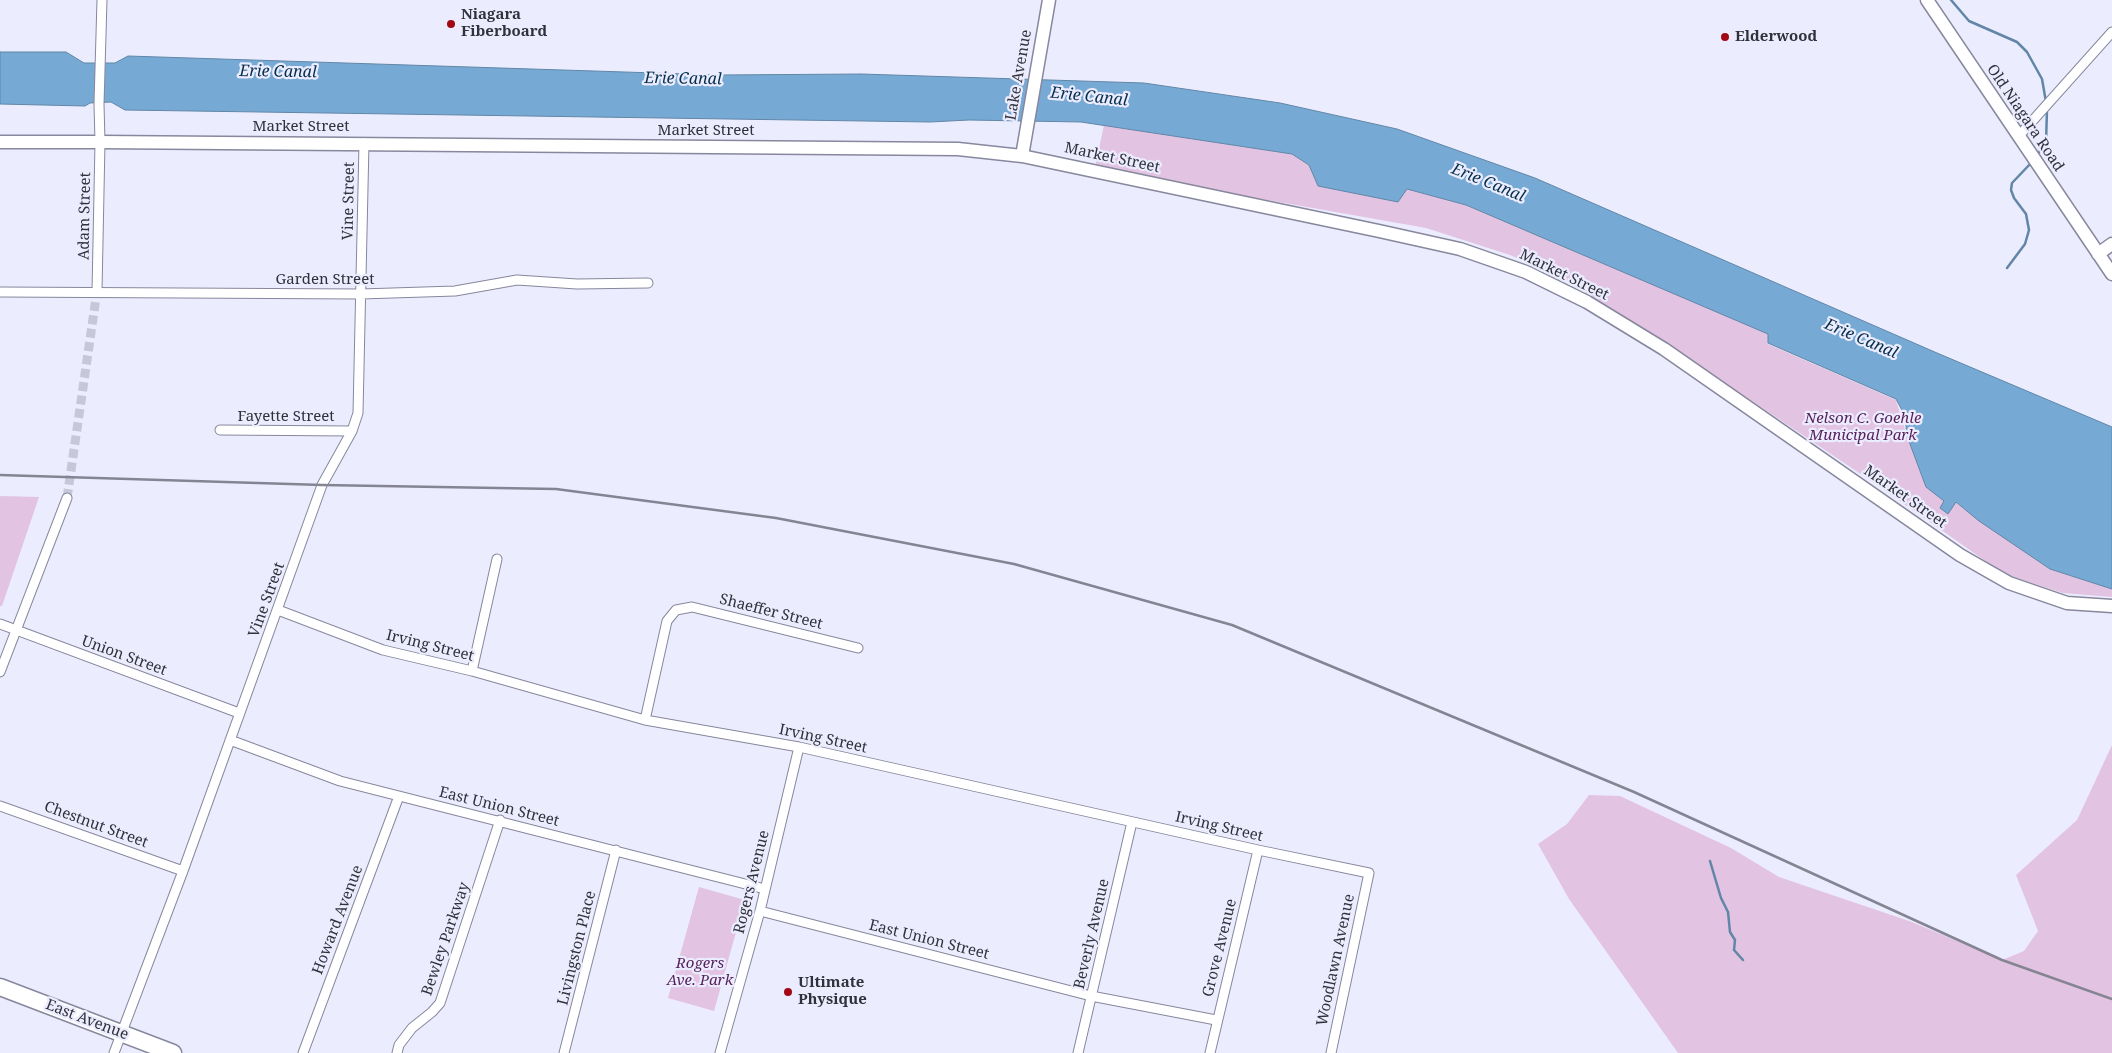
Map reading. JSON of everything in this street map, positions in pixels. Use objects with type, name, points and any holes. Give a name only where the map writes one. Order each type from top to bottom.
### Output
[{"type":"highway","name":"East Avenue","points":[[0,987],[173,1053]]},
{"type":"street","name":"Adam Street","points":[[97,292],[102,0]]},
{"type":"street","name":"Lake Avenue","points":[[1022,156],[1049,0]]},
{"type":"street","name":"Old Niagara Road","points":[[1927,0],[2112,274]]},
{"type":"street","points":[[2018,137],[2112,32]]},
{"type":"street","name":"Market Street","points":[[0,142],[364,143],[476,146],[958,149],[1022,156],[1451,247],[1526,272],[1586,302],[1664,349],[1968,560],[2009,583],[2067,603],[2112,606]]},
{"type":"street","name":"Vine Street","points":[[114,1053],[183,871],[322,485],[352,431],[358,413],[364,143]]},
{"type":"street","points":[[2098,254],[2112,244]]},
{"type":"street","name":"Garden Street","points":[[0,292],[361,294],[455,291],[517,280],[577,284],[648,283]]},
{"type":"street","name":"Fayette Street","points":[[220,430],[352,431]]},
{"type":"street","points":[[0,672],[68,498]]},
{"type":"street","points":[[472,671],[497,559]]},
{"type":"street","name":"Shaeffer Street","points":[[645,720],[667,621],[676,610],[692,606],[858,648]]},
{"type":"street","name":"Irving Street","points":[[278,610],[383,650],[472,671],[645,720],[800,747],[1258,850],[1369,873]]},
{"type":"street","name":"Union Street","points":[[0,624],[239,713]]},
{"type":"street","name":"East Union Street","points":[[230,740],[340,781],[500,820],[765,889]]},
{"type":"street","name":"Rogers Avenue","points":[[720,1053],[760,911],[800,747]]},
{"type":"street","name":"Howard Avenue","points":[[303,1053],[399,796]]},
{"type":"street","name":"Chestnut Street","points":[[0,806],[183,871]]},
{"type":"street","name":"Bewley Parkway","points":[[397,1053],[399,1045],[412,1028],[440,1003],[500,820]]},
{"type":"street","name":"Beverly Avenue","points":[[1078,1053],[1132,822]]},
{"type":"street","name":"Livingston Place","points":[[564,1053],[616,850]]},
{"type":"street","name":"Grove Avenue","points":[[1210,1053],[1216,1020],[1258,850]]},
{"type":"street","name":"Woodlawn Avenue","points":[[1331,1053],[1369,873]]},
{"type":"street","name":"East Union Street","points":[[760,911],[1091,996],[1216,1020]]},
{"type":"green space","name":"Nelson C. Goehle Municipal Park","points":[[1104,125],[1292,154],[1309,165],[1318,186],[1398,202],[1407,189],[1466,205],[1769,334],[1768,344],[1896,400],[1926,487],[1955,502],[2050,569],[2112,589],[2112,597],[2063,593],[2004,574],[1877,485],[1679,352],[1565,279],[1510,255],[1426,228],[1194,187],[1095,167]]},
{"type":"green space","points":[[0,496],[39,497],[2,606],[0,606]]},
{"type":"green space","points":[[2112,745],[2112,1053],[1678,1053],[1569,899],[1538,844],[1567,824],[1589,795],[1620,796],[1731,848],[1779,877],[1912,922],[2002,960],[2024,951],[2038,931],[2016,875],[2077,820]]},
{"type":"green space","name":"Rogers Ave. Park","points":[[699,887],[745,900],[714,1011],[668,998]]},
{"type":"water","name":"Erie Canal","points":[[0,52],[66,52],[84,63],[115,63],[128,56],[718,75],[861,74],[1144,83],[1280,103],[1397,129],[1535,178],[2112,427],[2112,589],[2050,569],[1979,521],[1956,502],[1948,514],[1940,508],[1944,501],[1926,487],[1907,436],[1905,416],[1896,399],[1768,343],[1768,334],[1466,205],[1407,189],[1398,202],[1318,186],[1309,165],[1292,154],[1081,122],[969,120],[930,122],[125,110],[111,102],[90,103],[85,106],[0,104]]},
{"type":"waterway","points":[[1951,0],[1969,21],[2017,42],[2027,52],[2042,79],[2046,102]]},
{"type":"waterway","points":[[2036,156],[2046,143],[2047,109]]},
{"type":"waterway","points":[[2007,268],[2025,244],[2029,230],[2026,214],[2014,198],[2011,190],[2012,183],[2032,162]]},
{"type":"waterway","points":[[1710,861],[1721,898],[1728,912],[1730,932],[1735,940],[1734,950],[1743,960]]},
{"type":"tunnel","points":[[67,498],[97,291]]},
{"type":"railway","points":[[0,475],[322,485],[556,489],[776,518],[1014,564],[1232,625],[1634,792],[2002,960],[2112,999]]},
{"type":"place","name":"Niagara Fiberboard","points":[[451,24]]},
{"type":"place","name":"Elderwood","points":[[1725,37]]},
{"type":"place","name":"Ultimate Physique","points":[[788,992]]}]
